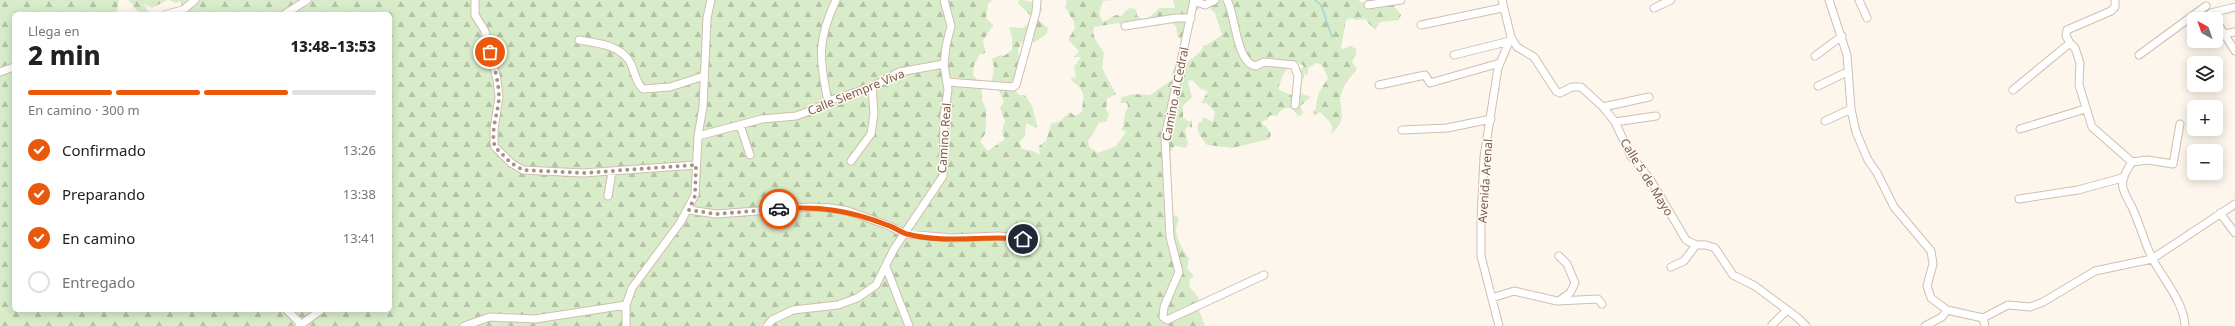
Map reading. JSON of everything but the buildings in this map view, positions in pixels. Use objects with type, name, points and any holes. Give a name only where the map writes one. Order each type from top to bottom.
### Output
[{"type":"street","points":[[175,12],[183,10],[195,0]]},
{"type":"street","points":[[288,12],[307,0]]},
{"type":"street","points":[[475,0],[475,15],[485,31],[497,80],[499,97],[494,129],[495,147],[511,163],[523,170],[583,173],[696,165]]},
{"type":"street","points":[[626,326],[626,305],[632,288],[689,210],[695,196],[698,136],[703,106],[707,18],[711,0]]},
{"type":"street","points":[[828,101],[821,69],[820,48],[827,20],[836,0]]},
{"type":"street","name":"Camino Real","points":[[767,326],[772,320],[793,310],[838,305],[857,298],[876,285],[886,268],[894,249],[906,234],[942,176],[947,82],[944,64],[946,46],[951,26],[944,0]]},
{"type":"street","points":[[947,82],[1014,87],[1016,85],[1036,12],[1037,0]]},
{"type":"street","points":[[1194,0],[1205,5],[1215,0]]},
{"type":"street","name":"Camino al Cedral","points":[[1194,0],[1165,137],[1170,237],[1179,272],[1164,307],[1163,317],[1167,320],[1264,275]]},
{"type":"street","points":[[1227,0],[1237,42],[1250,63],[1256,66],[1264,62],[1294,65],[1298,76],[1296,105]]},
{"type":"street","points":[[1368,5],[1401,0]]},
{"type":"street","name":"Calle 5 de Mayo","points":[[1502,0],[1502,8],[1511,39],[1521,51],[1534,57],[1556,91],[1560,93],[1572,87],[1581,87],[1603,107],[1615,122],[1631,156],[1654,185],[1686,240],[1696,245]]},
{"type":"street","points":[[1654,8],[1672,0]]},
{"type":"street","points":[[1829,0],[1847,55],[1847,72],[1851,109],[1856,132],[1862,147],[1894,207],[1931,251],[1933,264],[1928,280],[1928,292],[1934,302],[1947,310],[1983,318],[2008,304],[2030,306],[2043,302],[2094,271],[2152,259],[2235,204]]},
{"type":"street","points":[[1860,0],[1868,18]]},
{"type":"street","points":[[2115,0],[2115,7],[2112,11],[2067,30],[2066,36],[2075,48],[2080,63],[2079,85],[2085,109],[2092,128],[2132,162],[2148,160],[2173,164],[2180,124]]},
{"type":"street","points":[[2139,55],[2205,3],[2210,12]]},
{"type":"street","points":[[2223,13],[2235,7]]},
{"type":"street","points":[[1421,25],[1502,8]]},
{"type":"street","points":[[1125,26],[1176,18],[1191,18]]},
{"type":"street","points":[[2235,32],[2223,34],[2235,51]]},
{"type":"street","points":[[1815,56],[1842,36]]},
{"type":"street","points":[[1454,55],[1511,39]]},
{"type":"street","name":"Avenida Arenal","points":[[1499,326],[1481,251],[1484,157],[1500,63],[1511,39]]},
{"type":"street","points":[[579,40],[611,46],[628,59],[639,85],[644,89],[670,87],[704,76]]},
{"type":"street","points":[[2013,90],[2070,43]]},
{"type":"street","points":[[1379,85],[1425,75],[1430,82],[1500,63]]},
{"type":"street","name":"Calle Siempre Viva","points":[[698,136],[762,119],[796,116],[815,109],[828,101],[872,87],[899,72],[944,64]]},
{"type":"street","points":[[0,72],[12,69]]},
{"type":"street","points":[[1818,86],[1847,72]]},
{"type":"street","points":[[851,161],[871,134],[874,114],[872,87]]},
{"type":"street","points":[[1603,107],[1649,97]]},
{"type":"street","points":[[1825,121],[1851,109]]},
{"type":"street","points":[[2020,129],[2085,109]]},
{"type":"street","points":[[1615,122],[1656,116]]},
{"type":"street","points":[[1402,130],[1447,128],[1491,119]]},
{"type":"street","points":[[740,125],[750,155]]},
{"type":"street","points":[[2132,162],[2122,178],[2123,190],[2136,214],[2152,259],[2185,314],[2185,326]]},
{"type":"street","points":[[608,196],[612,172]]},
{"type":"street","points":[[2019,199],[2078,190],[2122,178]]},
{"type":"street","points":[[689,210],[716,214],[810,207],[830,208],[848,211],[887,225],[906,234],[952,238],[998,236],[1023,239]]},
{"type":"street","points":[[2220,214],[2235,233]]},
{"type":"street","points":[[1671,267],[1684,261],[1696,245],[1706,245],[1715,248],[1733,275],[1755,286],[1806,326]]},
{"type":"street","points":[[1559,256],[1567,264],[1575,284],[1570,293],[1560,300]]},
{"type":"street","points":[[886,268],[909,326]]},
{"type":"street","points":[[1492,298],[1514,291],[1560,300],[1598,299],[1602,304]]},
{"type":"street","points":[[464,326],[490,318],[535,319],[626,305]]},
{"type":"street","points":[[1772,325],[1787,310]]},
{"type":"street","points":[[1925,326],[1942,317],[1947,310]]},
{"type":"street","points":[[289,312],[300,325],[318,312]]},
{"type":"street","points":[[1983,318],[1984,326]]},
{"type":"green space","points":[[0,0],[119,0],[116,12],[12,12],[12,312],[392,312],[392,12],[180,12],[182,7],[181,1],[175,3],[170,0],[992,0],[988,4],[986,18],[993,25],[983,41],[986,53],[980,54],[974,65],[973,75],[981,83],[982,101],[986,109],[986,126],[985,134],[980,142],[988,151],[1005,139],[1002,130],[1005,121],[1000,108],[1004,102],[999,91],[991,85],[994,67],[992,59],[1000,55],[1004,56],[1012,50],[1012,37],[1009,27],[1023,28],[1033,18],[1018,3],[1019,0],[1025,0],[1034,3],[1043,9],[1037,16],[1038,20],[1048,28],[1045,35],[1034,43],[1031,40],[1022,42],[1018,50],[1020,63],[1025,65],[1025,71],[1017,74],[1011,83],[1019,95],[1025,95],[1032,106],[1037,125],[1036,128],[1026,123],[1025,136],[1019,142],[1022,149],[1033,151],[1040,155],[1039,146],[1046,141],[1051,124],[1060,121],[1070,112],[1075,116],[1082,112],[1082,91],[1071,80],[1072,77],[1076,79],[1074,67],[1081,57],[1074,57],[1079,51],[1068,40],[1075,28],[1074,22],[1065,7],[1067,3],[1066,0],[1113,0],[1103,1],[1099,13],[1103,22],[1116,15],[1121,16],[1129,8],[1136,9],[1137,16],[1145,21],[1126,27],[1118,23],[1094,27],[1093,33],[1096,41],[1104,53],[1102,68],[1116,94],[1107,99],[1106,110],[1109,114],[1107,121],[1099,123],[1088,141],[1089,147],[1098,153],[1116,146],[1126,132],[1121,129],[1123,127],[1125,113],[1128,107],[1127,103],[1120,103],[1122,97],[1133,94],[1150,95],[1173,79],[1172,72],[1177,64],[1180,68],[1197,54],[1204,45],[1207,45],[1222,35],[1215,13],[1210,8],[1202,7],[1192,13],[1184,39],[1178,38],[1176,27],[1171,21],[1163,20],[1157,27],[1147,21],[1148,18],[1160,8],[1175,8],[1173,0],[1358,0],[1363,3],[1366,0],[1395,0],[1394,6],[1401,15],[1399,20],[1380,22],[1375,30],[1365,19],[1356,20],[1352,18],[1346,20],[1341,48],[1343,49],[1351,46],[1356,49],[1356,54],[1352,62],[1357,69],[1345,84],[1340,97],[1342,117],[1340,124],[1331,135],[1332,127],[1330,122],[1320,112],[1315,115],[1313,111],[1316,109],[1318,96],[1328,78],[1322,65],[1316,63],[1308,68],[1308,75],[1304,74],[1304,79],[1299,79],[1298,72],[1304,66],[1297,62],[1287,70],[1283,77],[1278,89],[1293,96],[1297,92],[1311,97],[1300,106],[1303,113],[1300,116],[1290,108],[1282,110],[1277,116],[1270,115],[1267,120],[1263,121],[1262,124],[1266,126],[1271,134],[1269,139],[1232,148],[1207,145],[1201,137],[1198,132],[1199,122],[1202,122],[1203,117],[1213,122],[1215,112],[1206,103],[1201,103],[1208,91],[1201,89],[1192,80],[1188,81],[1192,97],[1183,106],[1183,118],[1190,122],[1192,119],[1192,128],[1188,126],[1185,130],[1188,144],[1186,148],[1175,146],[1167,159],[1163,196],[1165,211],[1178,217],[1179,220],[1176,230],[1178,238],[1189,259],[1187,268],[1194,276],[1190,279],[1189,286],[1199,298],[1198,308],[1205,326],[0,326]]},
{"type":"green space","points":[[129,0],[167,0],[152,8],[144,4],[148,12],[140,12]]},
{"type":"waterway","points":[[1315,0],[1321,5],[1332,37]]},
{"type":"way so far","points":[[490,52],[497,80],[499,97],[494,129],[495,147],[511,163],[523,170],[583,173],[672,168],[696,165],[695,196],[689,210],[716,214],[779,209]]},
{"type":"route","points":[[779,209],[810,207],[848,211],[869,220],[887,225],[906,234],[952,238],[998,236],[1023,239]]}]
